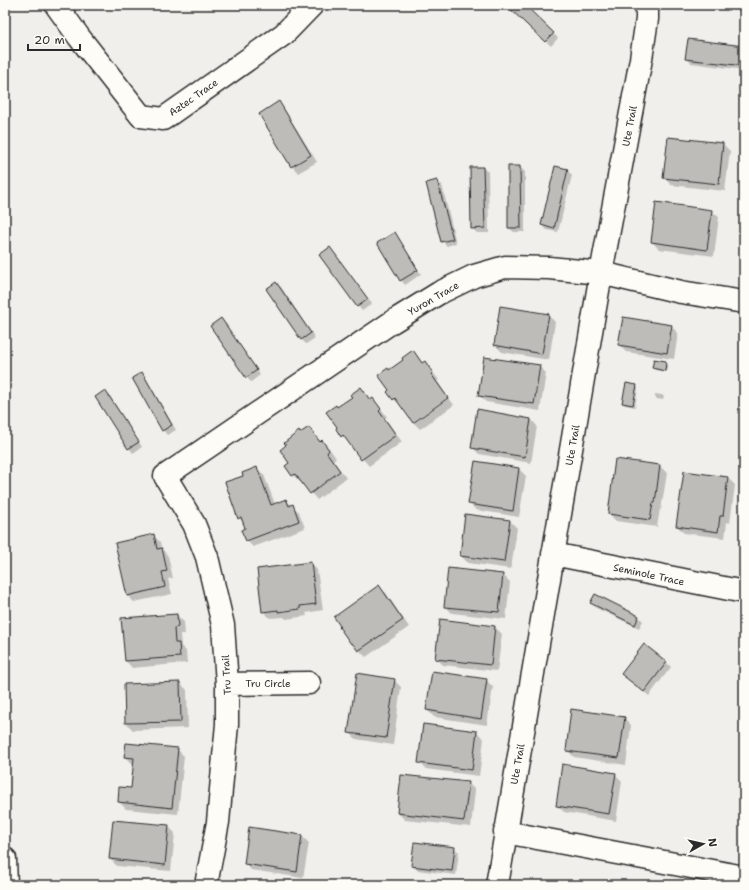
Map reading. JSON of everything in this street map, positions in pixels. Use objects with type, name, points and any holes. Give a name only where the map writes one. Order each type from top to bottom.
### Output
[{"type":"street","name":"Aztec Trace","points":[[56,5],[140,116],[163,119],[284,34],[312,5]]},
{"type":"street","name":"Ute Trail","points":[[497,885],[601,273],[641,59],[647,19],[647,5]]},
{"type":"street","name":"Yuron Trace","points":[[165,476],[392,322],[439,293],[474,276],[505,267],[549,268],[601,273],[681,292],[744,302]]},
{"type":"street","name":"Tru Trail","points":[[165,476],[194,524],[207,557],[223,625],[227,684],[227,724],[218,822],[206,885]]},
{"type":"street","name":"Seminole Trace","points":[[553,554],[744,592]]},
{"type":"street","name":"Tru Circle","points":[[227,684],[309,683]]},
{"type":"street","points":[[506,832],[719,879],[744,877]]},
{"type":"street","points":[[5,859],[6,885]]},
{"type":"building","points":[[506,5],[525,5],[554,33],[545,42]]},
{"type":"building","points":[[688,39],[744,46],[744,66],[685,59]]},
{"type":"building","points":[[279,101],[311,155],[291,167],[259,114]]},
{"type":"building","points":[[668,137],[723,143],[719,184],[663,178]]},
{"type":"building","points":[[508,166],[520,166],[521,228],[508,228]]},
{"type":"building","points":[[555,166],[568,169],[554,229],[541,225]]},
{"type":"building","points":[[470,167],[483,167],[485,228],[471,229]]},
{"type":"building","points":[[437,180],[453,239],[441,242],[426,183]]},
{"type":"building","points":[[656,202],[712,210],[707,250],[651,242]]},
{"type":"building","points":[[395,232],[418,270],[400,281],[377,243]]},
{"type":"building","points":[[330,247],[368,299],[357,307],[319,255]]},
{"type":"building","points":[[276,282],[311,333],[301,340],[266,289]]},
{"type":"building","points":[[500,306],[549,314],[542,354],[494,345]]},
{"type":"building","points":[[623,317],[672,325],[667,353],[618,345]]},
{"type":"building","points":[[221,318],[257,370],[246,378],[210,326]]},
{"type":"building","points":[[413,350],[422,363],[425,361],[433,373],[431,374],[448,398],[413,423],[395,398],[393,400],[387,392],[389,390],[378,375],[388,368],[389,370],[403,360],[402,358]]},
{"type":"building","points":[[484,357],[540,365],[534,404],[478,396]]},
{"type":"building","points":[[654,359],[666,361],[665,371],[652,368]]},
{"type":"building","points":[[142,372],[172,425],[162,431],[132,378]]},
{"type":"building","points":[[626,383],[637,385],[633,405],[622,403]]},
{"type":"building","points":[[361,387],[370,400],[373,398],[381,409],[379,411],[396,435],[361,460],[343,435],[341,437],[336,429],[337,427],[326,412],[352,397],[350,395]]},
{"type":"building","points":[[105,390],[139,442],[128,449],[95,397]]},
{"type":"building","points":[[477,409],[531,419],[525,457],[471,448]]},
{"type":"building","points":[[309,427],[320,442],[322,440],[329,450],[327,453],[340,471],[310,494],[295,474],[292,476],[285,466],[289,463],[280,450],[286,445],[284,443],[299,431],[300,433]]},
{"type":"building","points":[[615,459],[660,465],[655,503],[653,503],[650,520],[608,514]]},
{"type":"building","points":[[475,461],[519,468],[513,511],[468,504]]},
{"type":"building","points":[[257,467],[271,505],[286,499],[289,506],[293,504],[299,521],[246,541],[241,530],[245,528],[241,517],[238,519],[225,482],[243,476],[242,473]]},
{"type":"building","points":[[684,471],[728,477],[723,516],[720,516],[718,532],[676,526]]},
{"type":"building","points":[[465,514],[510,520],[504,562],[460,556]]},
{"type":"building","points":[[154,534],[157,549],[162,548],[167,571],[162,572],[165,587],[127,596],[115,543]]},
{"type":"building","points":[[311,562],[316,604],[300,606],[300,609],[278,612],[278,610],[262,612],[257,569]]},
{"type":"building","points":[[448,568],[503,574],[499,612],[444,607]]},
{"type":"building","points":[[379,585],[403,620],[358,651],[339,627],[340,626],[334,617]]},
{"type":"building","points":[[595,594],[639,616],[635,625],[590,603]]},
{"type":"building","points":[[177,614],[178,627],[174,628],[175,643],[179,643],[180,657],[125,661],[121,618]]},
{"type":"building","points":[[440,619],[495,626],[491,665],[435,659]]},
{"type":"building","points":[[644,644],[667,662],[644,692],[621,674]]},
{"type":"building","points":[[432,671],[487,679],[481,719],[426,710]]},
{"type":"building","points":[[357,673],[395,679],[386,738],[348,733]]},
{"type":"building","points":[[180,682],[181,722],[125,723],[124,684]]},
{"type":"building","points":[[571,709],[625,717],[619,758],[566,751]]},
{"type":"building","points":[[423,724],[477,731],[472,770],[418,763]]},
{"type":"building","points":[[126,743],[178,748],[172,808],[118,802],[119,787],[131,788],[134,758],[124,757]]},
{"type":"building","points":[[562,764],[616,773],[609,814],[556,806]]},
{"type":"building","points":[[401,775],[469,782],[464,821],[397,813]]},
{"type":"building","points":[[113,820],[169,825],[165,865],[109,859]]},
{"type":"building","points":[[249,827],[302,835],[297,872],[244,864]]},
{"type":"building","points":[[414,842],[455,847],[452,871],[411,866]]}]
